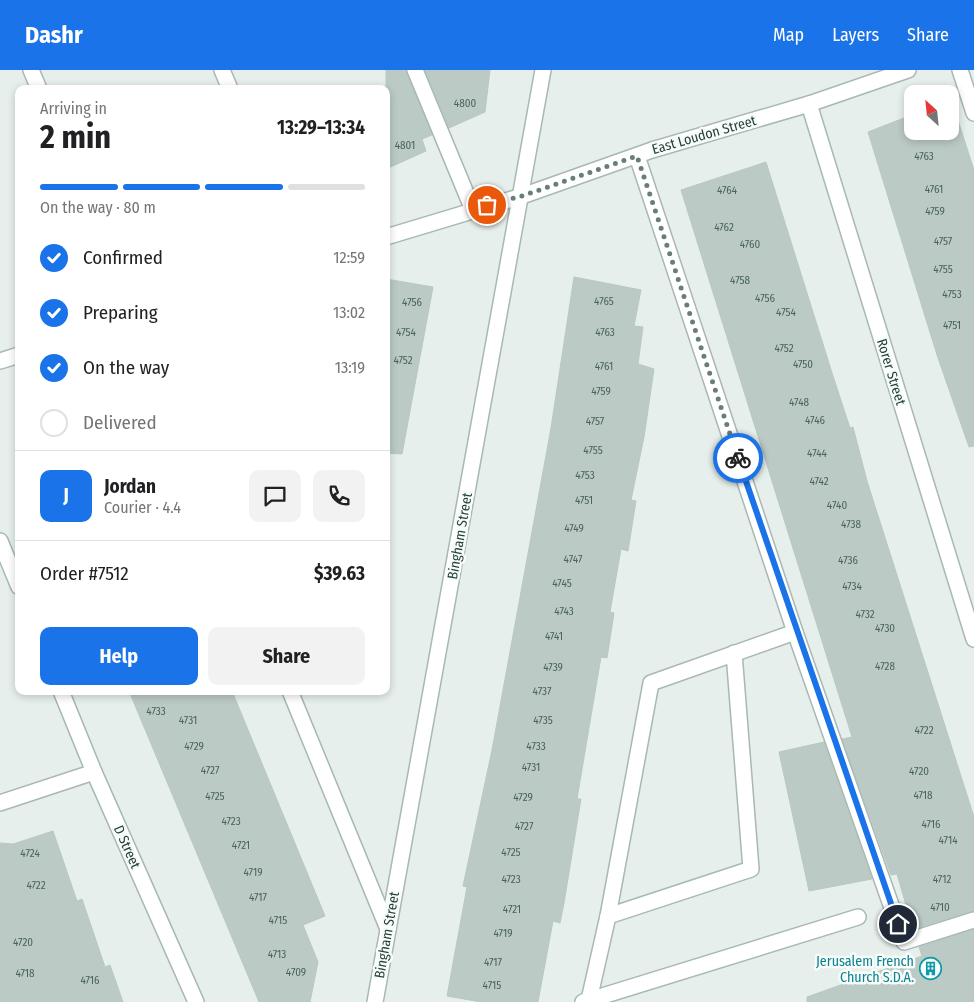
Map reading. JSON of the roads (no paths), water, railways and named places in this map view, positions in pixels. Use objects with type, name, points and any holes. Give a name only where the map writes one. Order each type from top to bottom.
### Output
[{"type":"street","points":[[31,70],[37,85]]},
{"type":"street","points":[[222,70],[228,85]]},
{"type":"street","points":[[415,70],[474,210]]},
{"type":"street","name":"Bingham Street","points":[[374,1002],[522,196],[543,70]]},
{"type":"street","name":"East Loudon Street","points":[[390,236],[522,196],[637,156],[809,104],[908,70]]},
{"type":"street","points":[[960,70],[974,113]]},
{"type":"street","name":"Rorer Street","points":[[809,104],[974,639]]},
{"type":"street","points":[[637,156],[795,632],[904,942],[974,920]]},
{"type":"street","points":[[0,361],[15,356]]},
{"type":"street","points":[[0,541],[15,577]]},
{"type":"street","points":[[586,1001],[608,916],[651,682],[795,632]]},
{"type":"street","points":[[608,916],[751,869],[734,653]]},
{"type":"street","name":"D Street","points":[[63,695],[94,772],[196,1002]]},
{"type":"street","points":[[292,695],[388,929]]},
{"type":"street","points":[[0,803],[94,772]]},
{"type":"street","points":[[586,1001],[858,917]]},
{"type":"place","name":"Jerusalem French Church S.D.A.","points":[[930,969]]}]
